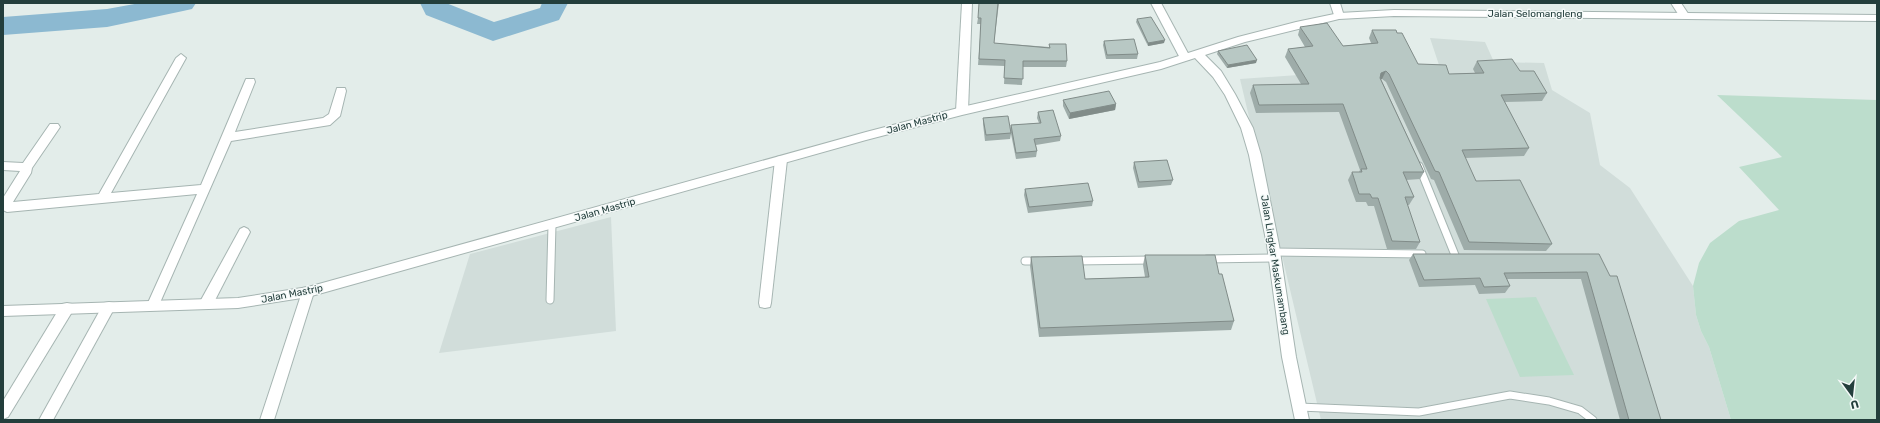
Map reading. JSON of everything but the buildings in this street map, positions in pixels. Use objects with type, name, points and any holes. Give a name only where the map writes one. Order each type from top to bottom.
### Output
[{"type":"street","points":[[962,111],[967,3]]},
{"type":"street","points":[[1156,3],[1186,57]]},
{"type":"street","points":[[1335,3],[1339,16]]},
{"type":"street","points":[[1676,3],[1684,15]]},
{"type":"street","name":"Jalan Selomangleng","points":[[1198,54],[1242,39],[1339,16],[1394,13],[1877,18]]},
{"type":"street","name":"Jalan Mastrip","points":[[3,311],[238,303],[308,292],[962,111],[1084,83],[1198,54]]},
{"type":"street","name":"Jalan Lingkar Maskumambang","points":[[1198,54],[1217,74],[1230,94],[1247,128],[1264,195],[1275,255],[1289,357],[1302,420]]},
{"type":"street","points":[[102,199],[180,58]]},
{"type":"street","points":[[153,305],[250,82]]},
{"type":"street","points":[[226,138],[326,122],[334,116],[341,91]]},
{"type":"street","points":[[54,127],[26,168],[27,170],[5,206],[102,199],[204,189]]},
{"type":"street","points":[[765,303],[782,160]]},
{"type":"street","points":[[3,166],[26,168]]},
{"type":"street","points":[[206,304],[244,232]]},
{"type":"street","points":[[267,420],[308,292]]},
{"type":"street","points":[[46,420],[109,307]]},
{"type":"street","points":[[3,413],[67,308]]},
{"type":"lane","points":[[1417,162],[1455,255]]},
{"type":"lane","points":[[550,300],[552,225]]},
{"type":"lane","points":[[1197,259],[1275,255],[1432,254]]},
{"type":"lane","points":[[1064,261],[1158,260]]},
{"type":"lane","points":[[1025,261],[1048,261]]},
{"type":"lane","points":[[1299,407],[1419,412],[1510,395],[1549,401],[1580,410],[1593,420]]},
{"type":"shaded area","points":[[1430,38],[1485,42],[1494,62],[1544,63],[1552,90],[1590,113],[1600,165],[1630,188],[1693,286],[1696,315],[1701,331],[1709,347],[1731,420],[1321,420],[1240,79],[1439,65]]},
{"type":"shaded area","points":[[611,217],[616,331],[439,353],[470,254]]},
{"type":"green space","points":[[1717,95],[1877,100],[1877,420],[1731,420],[1709,347],[1701,331],[1696,315],[1693,286],[1699,263],[1710,243],[1739,221],[1779,210],[1739,167],[1782,157]]},
{"type":"green space","points":[[1536,297],[1574,375],[1520,377],[1486,299]]},
{"type":"waterway","points":[[3,26],[107,18],[183,3]]},
{"type":"waterway","points":[[433,3],[435,9],[493,32],[550,14],[555,3]]}]
